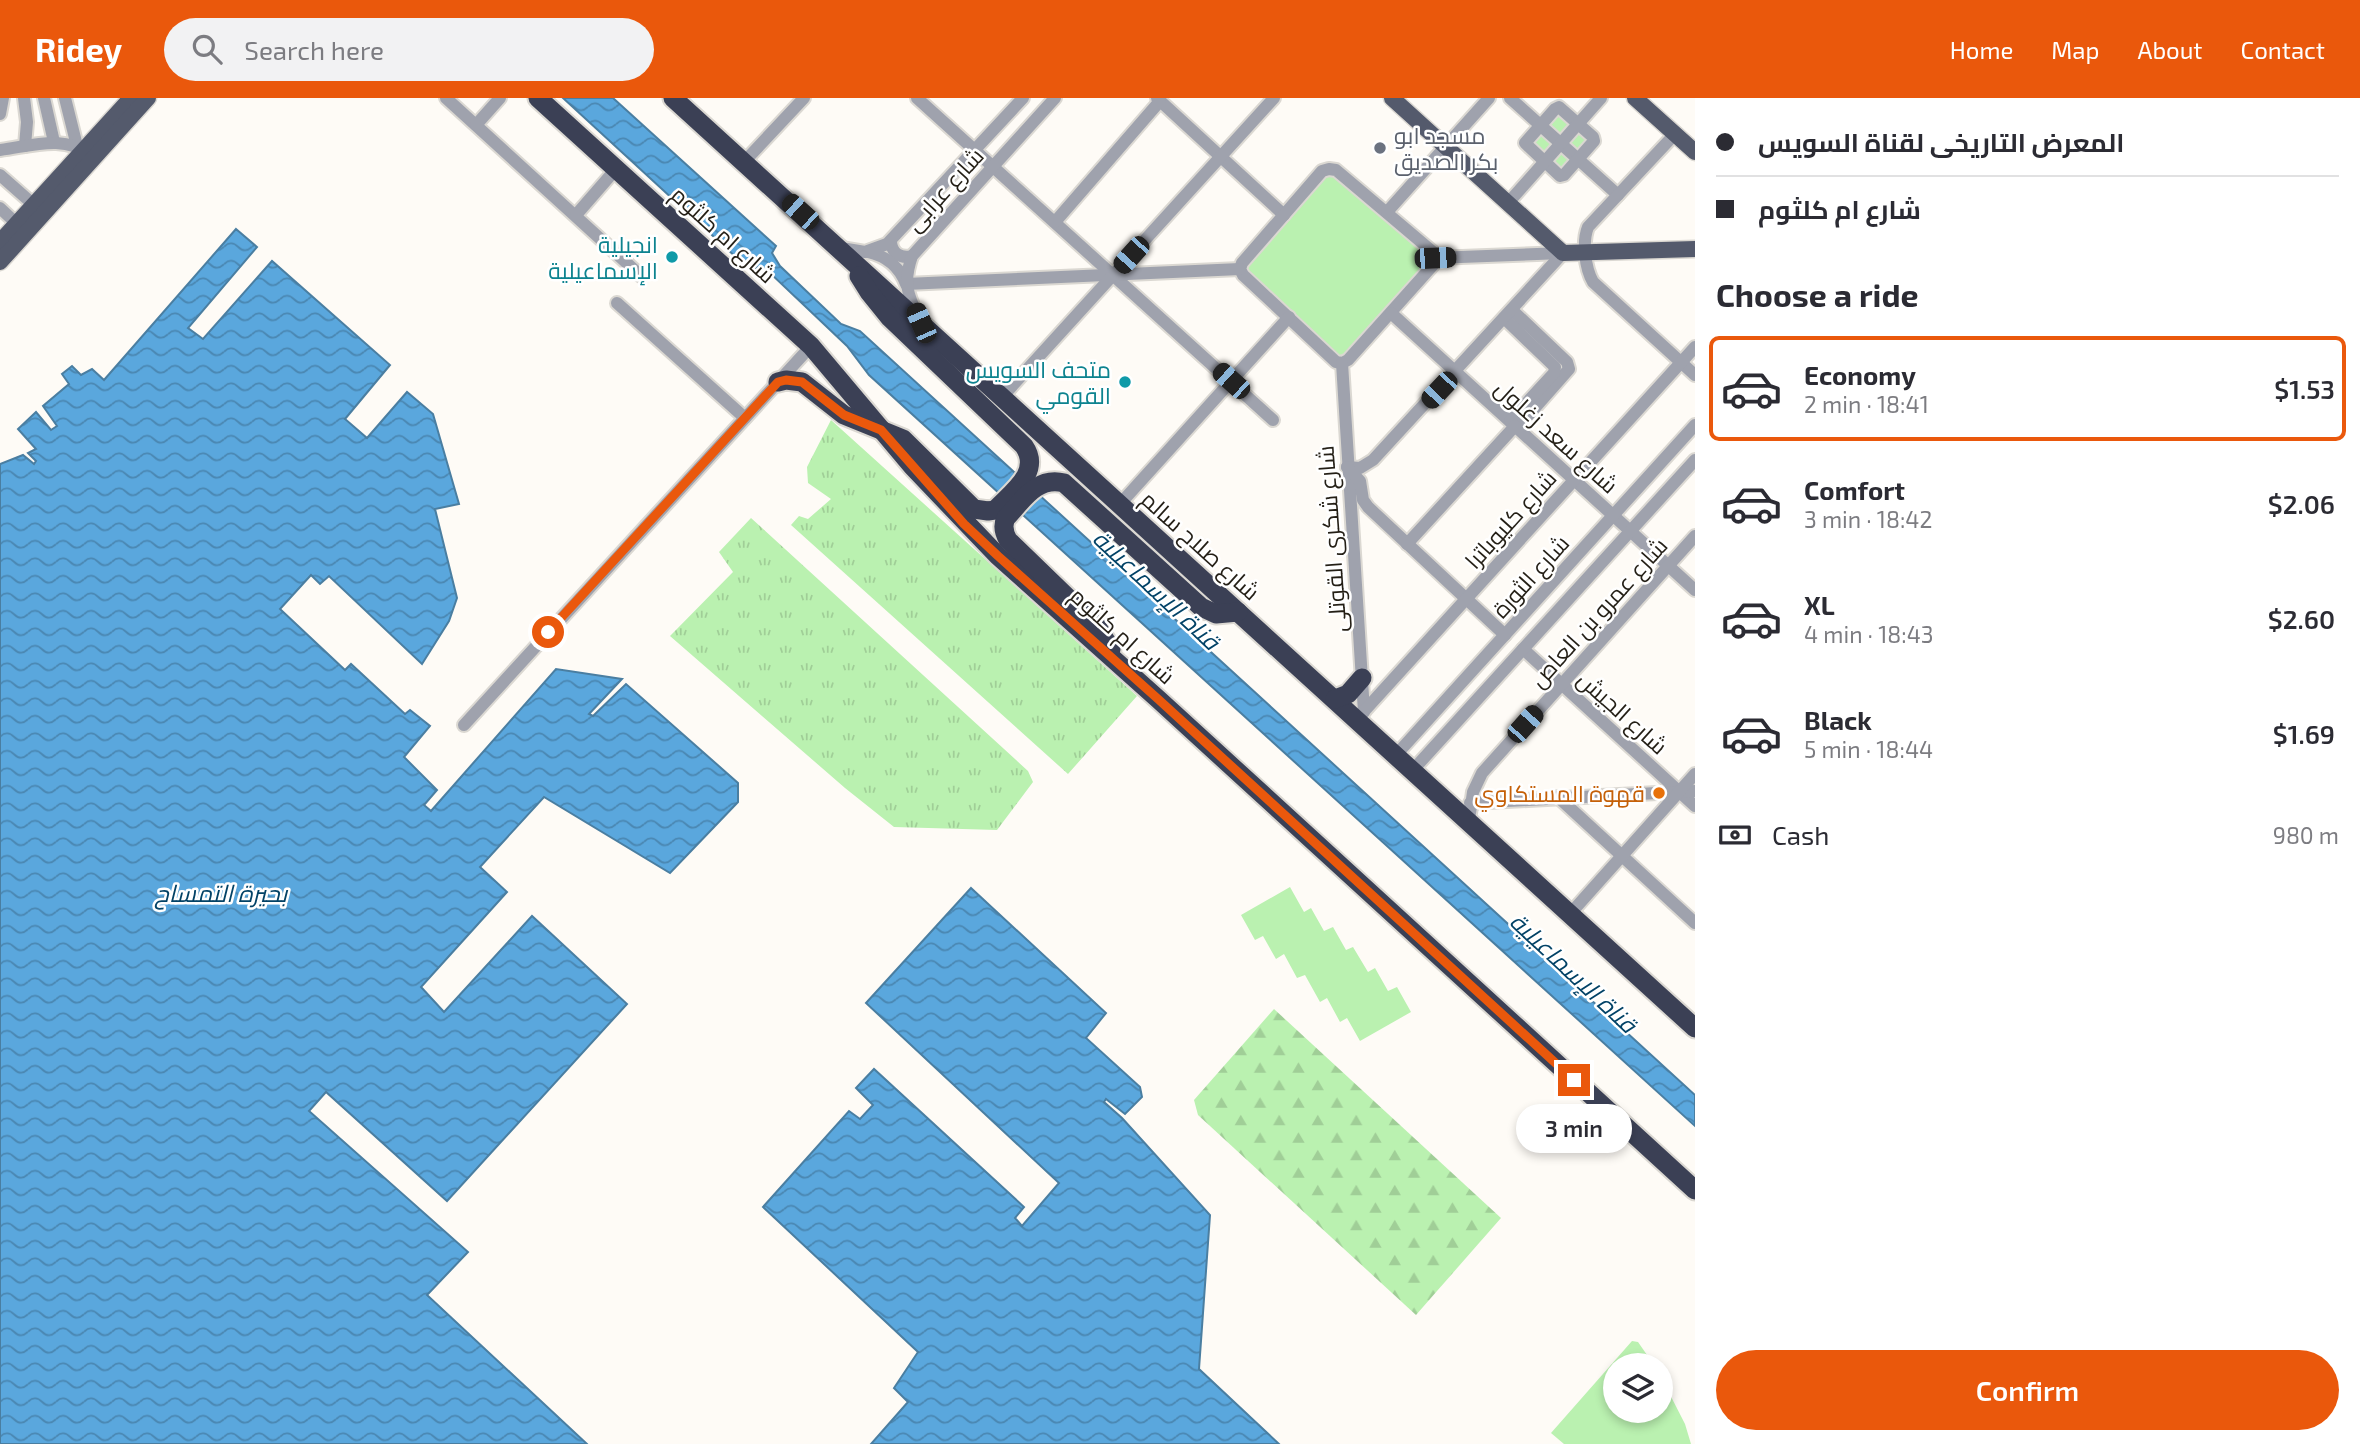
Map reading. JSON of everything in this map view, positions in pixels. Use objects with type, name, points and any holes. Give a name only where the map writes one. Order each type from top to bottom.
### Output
[{"type":"highway","name":"شارع ام كلثوم","points":[[538,98],[811,346],[964,524],[1695,1190]]},
{"type":"highway","name":"شارع صلاح سالم","points":[[673,98],[852,253],[921,323],[1335,699],[1360,716],[1396,755],[1469,811],[1570,914],[1692,1020]]},
{"type":"highway","points":[[852,253],[869,292],[890,318],[1024,446],[1031,460],[1033,479],[1001,514]]},
{"type":"highway","points":[[778,382],[802,382],[844,415],[897,435],[974,509],[1001,514]]},
{"type":"highway","points":[[1033,479],[1064,483],[1201,607],[1216,614],[1238,612]]},
{"type":"highway","points":[[1001,514],[1008,540],[1096,625],[1110,647],[1116,663]]},
{"type":"highway","points":[[1335,699],[1348,694],[1362,678]]},
{"type":"main road","points":[[0,242],[131,98]]},
{"type":"main road","points":[[0,261],[85,150],[148,98]]},
{"type":"main road","points":[[1392,98],[1563,253],[1695,249]]},
{"type":"main road","points":[[1635,98],[1695,152]]},
{"type":"street","points":[[0,114],[3,98]]},
{"type":"street","points":[[24,98],[27,122],[25,146]]},
{"type":"street","points":[[44,98],[54,142]]},
{"type":"street","points":[[65,98],[85,150]]},
{"type":"street","points":[[446,98],[641,276]]},
{"type":"street","points":[[476,125],[500,98]]},
{"type":"street","points":[[744,162],[804,98]]},
{"type":"street","points":[[917,98],[1273,420]]},
{"type":"street","name":"شارع عرابى","points":[[852,253],[877,250],[891,242],[1023,98]]},
{"type":"street","name":"شارع عرابى","points":[[906,284],[906,273],[912,256],[1055,98]]},
{"type":"street","points":[[1003,396],[1274,98]]},
{"type":"street","points":[[1387,212],[1489,98]]},
{"type":"street","points":[[1510,98],[1618,195]]},
{"type":"street","points":[[1508,203],[1601,98]]},
{"type":"street","points":[[1055,222],[1159,100],[1284,215]]},
{"type":"street","points":[[1559,107],[1578,124],[1594,141],[1562,176],[1544,163],[1525,143],[1559,107]]},
{"type":"street","points":[[1674,135],[1588,227],[1585,235],[1587,269],[1593,282],[1695,375]]},
{"type":"street","points":[[0,150],[54,142],[85,150]]},
{"type":"street","points":[[576,215],[616,169]]},
{"type":"street","points":[[1336,170],[1387,212],[1433,252],[1434,264],[1348,360],[1336,362],[1243,275],[1240,269],[1242,263],[1322,171],[1336,170]]},
{"type":"street","points":[[0,175],[34,205]]},
{"type":"street","points":[[0,208],[17,224]]},
{"type":"street","points":[[891,242],[892,249],[897,254],[912,256]]},
{"type":"street","points":[[852,253],[882,256],[894,265],[906,284],[921,323]]},
{"type":"street","points":[[1435,258],[1563,253]]},
{"type":"street","points":[[1347,467],[1360,468],[1368,465],[1563,253]]},
{"type":"street","points":[[906,284],[1240,269]]},
{"type":"street","points":[[617,303],[745,418]]},
{"type":"street","name":"شارع سعد زغلول","points":[[1391,313],[1695,590]]},
{"type":"street","points":[[1407,544],[1514,425],[1554,373],[1555,367],[1508,314]]},
{"type":"street","points":[[1119,504],[1289,317]]},
{"type":"street","points":[[464,724],[811,346]]},
{"type":"street","name":"شارع كليوباترا","points":[[1360,716],[1695,348]]},
{"type":"street","name":"شارع شكرى القوتلى","points":[[1342,363],[1362,678],[1360,716]]},
{"type":"street","name":"شارع الثورة","points":[[1396,755],[1695,425]]},
{"type":"street","name":"شارع الثورة","points":[[1413,770],[1695,460]]},
{"type":"street","points":[[1347,467],[1360,481],[1363,499],[1368,508],[1504,635]]},
{"type":"street","name":"شارع عمرو بن العاص","points":[[1469,811],[1482,773],[1695,536]]},
{"type":"street","name":"شارع الجيش","points":[[1523,649],[1695,806]]},
{"type":"street","points":[[1411,739],[1410,743],[1415,752],[1429,753]]},
{"type":"street","points":[[1570,914],[1695,774]]},
{"type":"street","points":[[1469,811],[1558,797],[1695,791]]},
{"type":"street","points":[[1558,797],[1695,923]]},
{"type":"green space","points":[[1555,109],[1593,137],[1564,175],[1525,141]]},
{"type":"green space","points":[[1331,168],[1431,258],[1344,360],[1242,270]]},
{"type":"green space","points":[[831,420],[1137,696],[1068,774],[791,525],[799,516],[808,519],[831,499],[808,483],[807,467]]},
{"type":"green space","points":[[751,518],[1028,771],[1033,782],[997,830],[894,827],[845,788],[670,636],[733,572],[719,552]]},
{"type":"green space","points":[[1290,887],[1304,912],[1311,908],[1324,931],[1333,927],[1346,950],[1353,947],[1368,972],[1375,968],[1388,991],[1397,987],[1411,1012],[1360,1041],[1347,1018],[1340,1022],[1327,998],[1320,1002],[1305,975],[1297,978],[1284,954],[1276,959],[1263,936],[1255,940],[1241,915]]},
{"type":"green space","points":[[1274,1009],[1501,1218],[1416,1315],[1198,1115],[1194,1100]]},
{"type":"green space","points":[[1632,1341],[1638,1342],[1646,1353],[1621,1353]]},
{"type":"green space","points":[[1603,1374],[1603,1423],[1673,1423],[1673,1400],[1685,1424],[1691,1444],[1564,1444],[1551,1433]]},
{"type":"water","points":[[563,98],[613,98],[776,246],[772,253],[780,266],[841,324],[860,331],[1695,1095],[1695,1126],[869,375],[847,346],[768,271],[757,267],[751,271]]},
{"type":"water","name":"بحيرة التمساح","points":[[236,229],[257,247],[188,328],[203,339],[272,261],[390,365],[345,419],[367,438],[407,392],[433,414],[459,504],[435,509],[457,598],[449,621],[422,664],[329,576],[320,584],[311,575],[280,609],[345,670],[351,664],[405,714],[410,710],[430,726],[404,757],[437,790],[424,805],[431,811],[556,669],[622,679],[589,714],[593,716],[626,684],[738,783],[738,802],[670,873],[544,797],[480,867],[507,892],[421,987],[444,1012],[532,916],[627,1004],[447,1201],[326,1092],[309,1111],[468,1252],[427,1295],[587,1444],[0,1444],[0,464],[23,455],[34,464],[36,461],[28,453],[36,449],[18,429],[36,412],[51,430],[57,426],[43,406],[69,384],[62,374],[72,366],[81,375],[92,369],[104,380]]},
{"type":"water","points":[[971,888],[1106,1013],[1086,1038],[1140,1087],[1142,1097],[1125,1114],[1106,1099],[1104,1102],[1122,1118],[1210,1215],[1199,1369],[1279,1444],[871,1444],[908,1402],[894,1388],[918,1352],[763,1207],[849,1111],[860,1119],[873,1105],[856,1088],[874,1069],[1024,1207],[1015,1218],[1022,1226],[1059,1183],[866,1003]]},
{"type":"place","name":"مسجد ابو بكر الصديق","points":[[1380,148]]},
{"type":"place","name":"انجيلية الإسماعيلية","points":[[672,257]]},
{"type":"place","name":"متحف السويس القومي","points":[[1125,382]]},
{"type":"place","name":"قهوة المستكاوي","points":[[1659,793]]},
{"type":"route","points":[[548,632],[778,382],[802,382],[844,415],[881,430],[964,524],[998,556],[1574,1080]]},
{"type":"water label","name":"قناة الإسماعيلية","points":[[1157,589]]},
{"type":"water label","name":"قناة الإسماعيلية","points":[[1574,972]]}]
